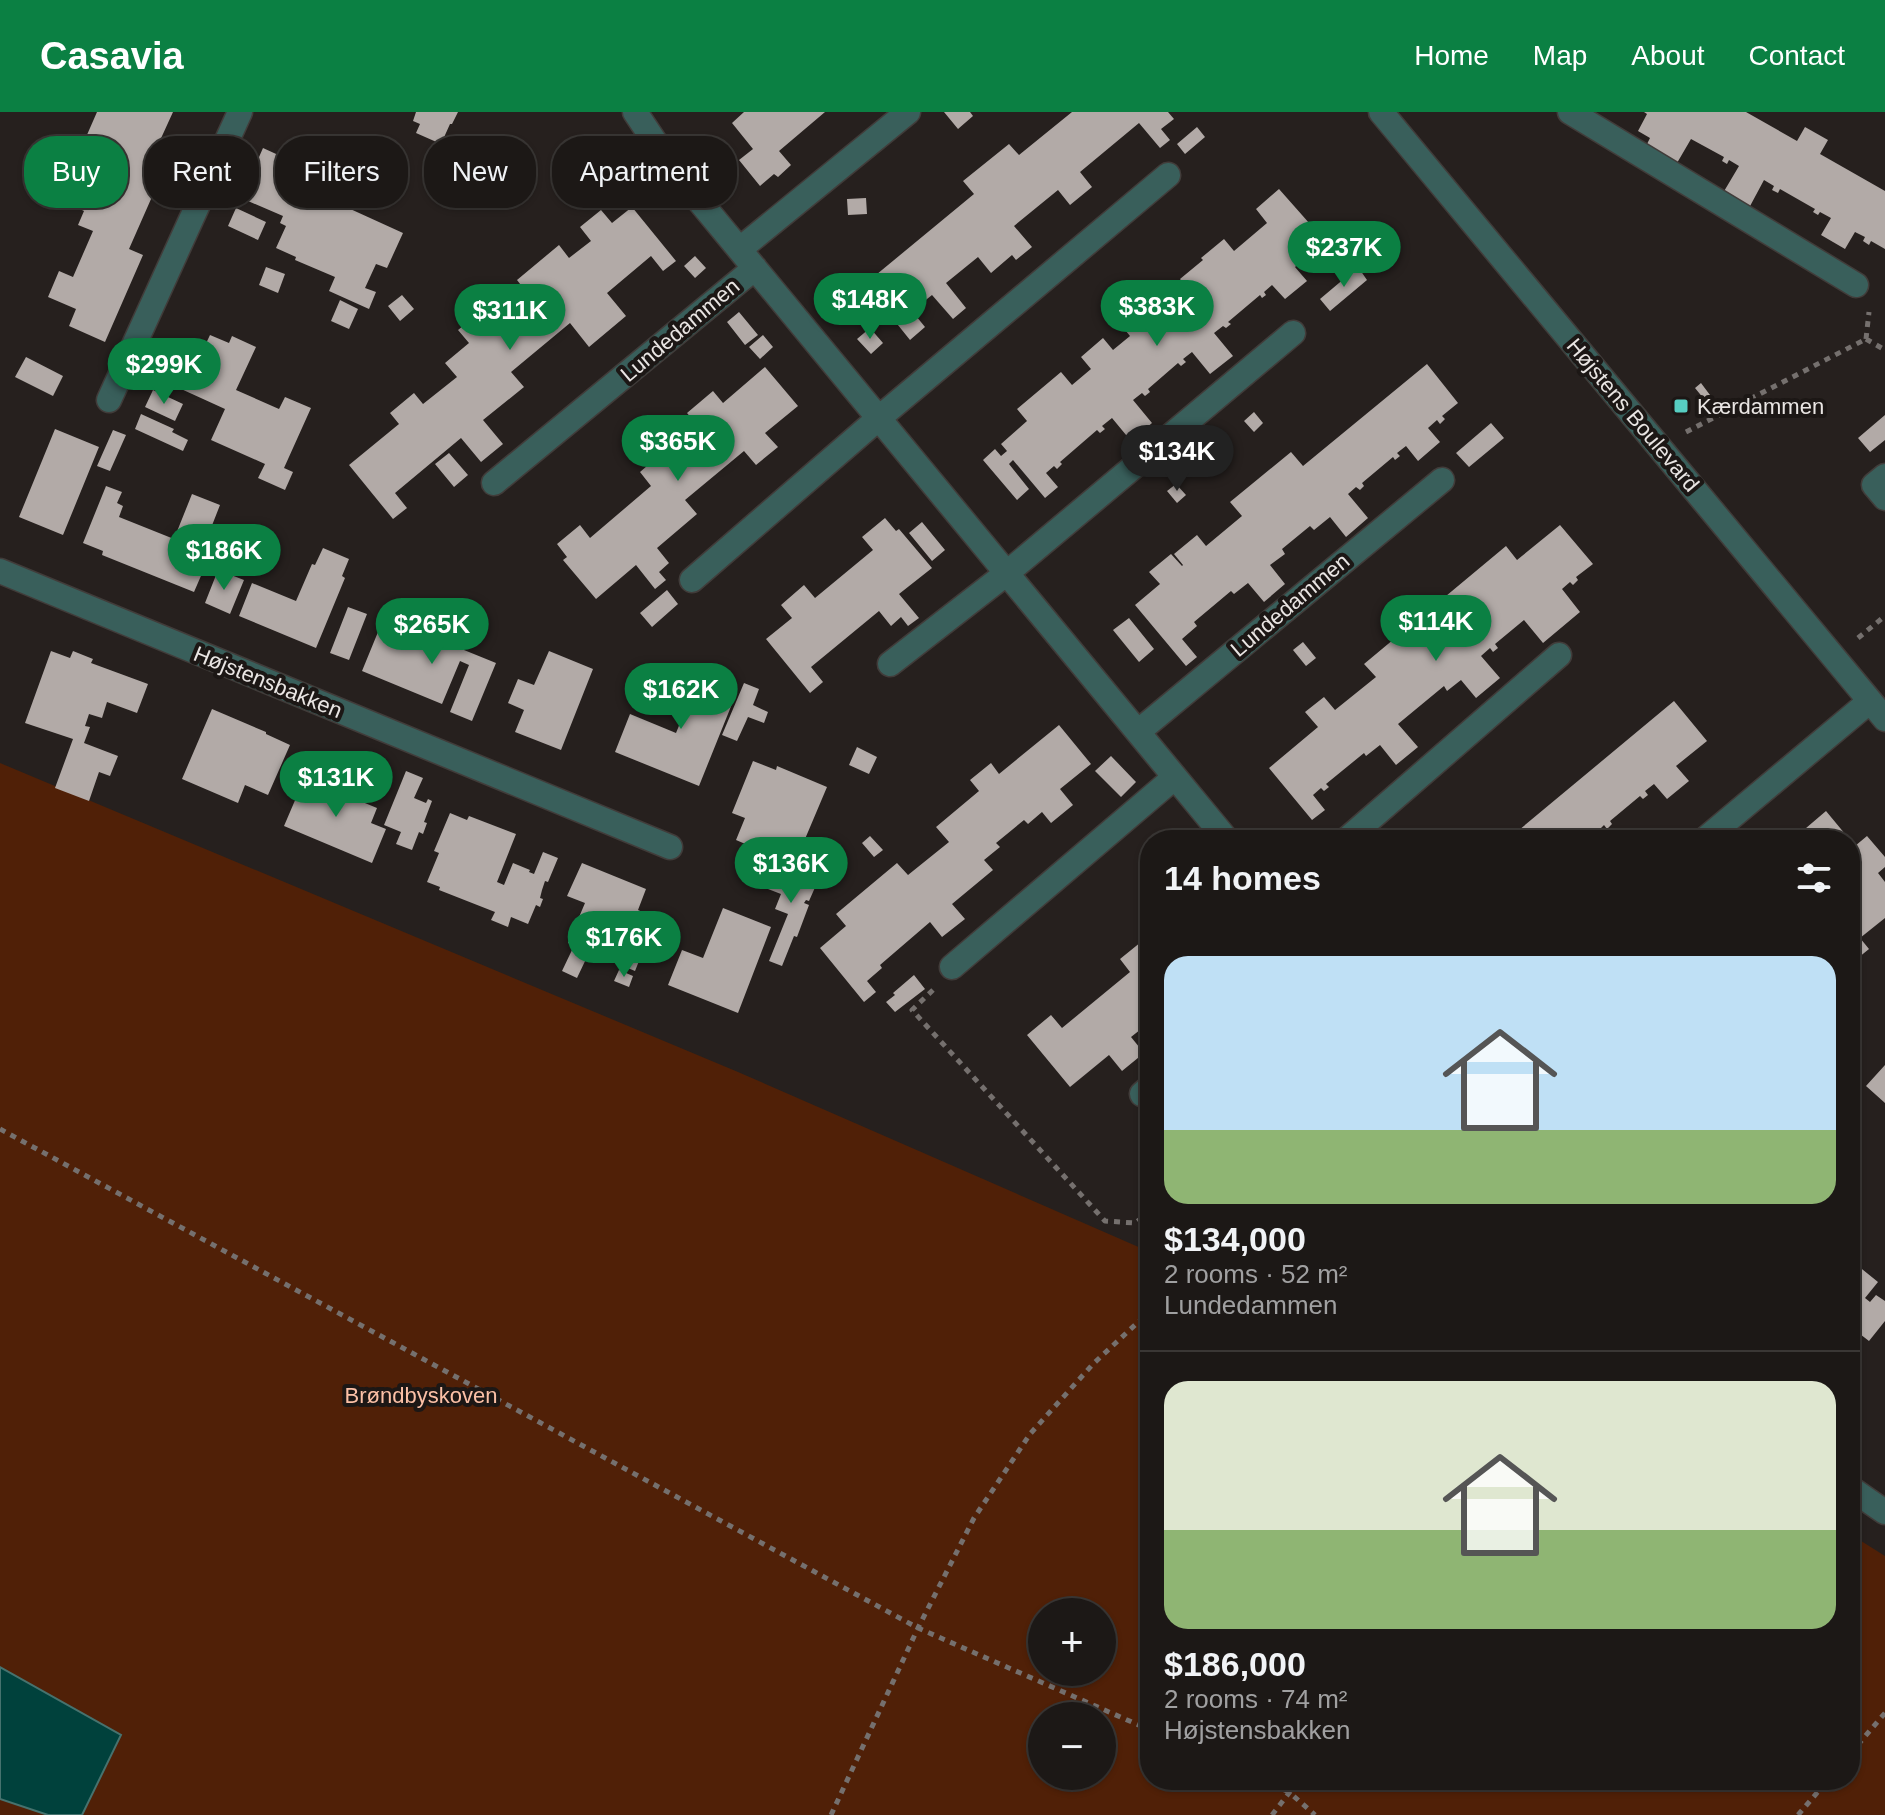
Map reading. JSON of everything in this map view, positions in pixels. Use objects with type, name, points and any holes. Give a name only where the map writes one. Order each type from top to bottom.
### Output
[{"type":"street","points":[[109,400],[240,112]]},
{"type":"street","name":"Lundedammen","points":[[635,112],[663,154],[747,258],[1219,830]]},
{"type":"street","name":"Lundedammen","points":[[494,483],[908,112]]},
{"type":"street","name":"Højstens Boulevard","points":[[1381,112],[1878,710]]},
{"type":"street","points":[[1570,112],[1856,285]]},
{"type":"street","points":[[692,580],[1168,175]]},
{"type":"street","points":[[890,664],[1007,573],[1293,333]]},
{"type":"street","points":[[1885,476],[1874,485],[1885,498]]},
{"type":"street","name":"Lundedammen","points":[[1139,731],[1442,480]]},
{"type":"street","name":"Højstensbakken","points":[[0,571],[670,847]]},
{"type":"street","points":[[1358,830],[1559,655]]},
{"type":"street","points":[[1717,830],[1878,710]]},
{"type":"street","points":[[952,967],[1175,777]]},
{"type":"street","points":[[1860,1495],[1885,1512]]},
{"type":"path","points":[[1659,446],[1866,339],[1885,350]]},
{"type":"path","points":[[952,967],[912,1010],[1105,1221],[1135,1223],[1140,1219]]},
{"type":"path","points":[[0,1129],[918,1628],[1140,1726]]},
{"type":"path","points":[[831,1815],[918,1628],[974,1518],[1030,1434],[1093,1364],[1140,1320]]},
{"type":"path","points":[[1860,1742],[1885,1713]]},
{"type":"path","points":[[1284,1790],[1315,1815]]},
{"type":"path","points":[[1798,1815],[1819,1790]]},
{"type":"path","points":[[1272,1815],[1289,1792]]},
{"type":"green space","name":"Brøndbyskoven","points":[[0,763],[738,1072],[1140,1248],[1140,1790],[1860,1790],[1860,1540],[1885,1556],[1885,1815],[0,1815]]},
{"type":"water","points":[[0,1667],[121,1735],[82,1815],[48,1815],[0,1799]]},
{"type":"building","points":[[97,112],[173,112],[162,136],[144,136],[144,208],[147,208],[129,249],[143,255],[105,342],[69,326],[76,309],[48,297],[59,271],[73,277],[93,231],[78,225],[84,211],[78,208],[128,208],[128,136],[86,136]]},
{"type":"building","points":[[416,112],[458,112],[445,136],[424,137],[416,133],[420,124],[413,121]]},
{"type":"building","points":[[744,112],[825,112],[779,151],[791,165],[778,177],[774,174],[760,186],[739,160],[753,149],[732,123]]},
{"type":"building","points":[[944,112],[970,112],[973,116],[958,129]]},
{"type":"building","points":[[1072,112],[1168,112],[1174,119],[1161,129],[1170,140],[1160,148],[1139,123],[1080,172],[1092,187],[1070,205],[1058,190],[1014,226],[1032,247],[1016,260],[1012,255],[991,273],[978,257],[946,283],[966,308],[953,319],[932,295],[912,311],[925,327],[910,340],[865,284],[974,194],[963,181],[1009,144],[1019,155]]},
{"type":"building","points":[[1644,112],[1746,112],[1797,141],[1805,127],[1828,140],[1820,154],[1885,191],[1885,249],[1871,241],[1869,245],[1863,241],[1865,237],[1855,232],[1845,249],[1821,235],[1831,218],[1820,212],[1818,215],[1813,212],[1815,209],[1780,189],[1778,193],[1772,190],[1774,186],[1764,180],[1749,208],[1723,193],[1739,166],[1729,160],[1727,164],[1722,161],[1724,157],[1691,139],[1677,163],[1645,148],[1650,138],[1638,131],[1647,114]]},
{"type":"building","points":[[1197,127],[1205,137],[1185,154],[1177,144]]},
{"type":"building","points":[[263,148],[275,153],[275,208],[348,208],[403,233],[387,268],[376,264],[365,288],[376,292],[369,309],[329,291],[335,277],[276,248],[286,226],[280,223],[283,216],[259,206],[259,157]]},
{"type":"building","points":[[1279,189],[1325,241],[1308,255],[1311,258],[1306,262],[1304,259],[1295,267],[1307,281],[1285,299],[1272,285],[1264,292],[1266,295],[1262,298],[1260,295],[1228,322],[1231,324],[1214,333],[1233,356],[1210,374],[1192,352],[1183,359],[1186,362],[1181,366],[1178,363],[1148,389],[1150,392],[1145,396],[1142,393],[1133,400],[1152,423],[1131,441],[1112,418],[1102,426],[1105,429],[1100,433],[1097,430],[1060,462],[1062,464],[1057,469],[1054,466],[1046,473],[1058,487],[1045,498],[1013,460],[1009,464],[1029,489],[1017,500],[983,460],[995,449],[1001,456],[1007,451],[1001,444],[1027,421],[1017,409],[1061,372],[1072,385],[1091,369],[1081,357],[1103,338],[1113,350],[1130,336],[1121,325],[1143,307],[1153,319],[1188,289],[1180,279],[1224,239],[1234,251],[1267,223],[1256,209]]},
{"type":"building","points":[[866,198],[867,214],[848,215],[847,199]]},
{"type":"building","points":[[236,208],[266,222],[258,240],[228,226]]},
{"type":"building","points":[[633,208],[676,261],[663,271],[651,256],[607,293],[626,316],[589,347],[570,323],[511,372],[524,387],[483,420],[503,444],[481,462],[461,438],[395,493],[407,508],[393,519],[349,465],[399,424],[390,413],[414,393],[423,404],[457,377],[445,363],[469,343],[458,330],[479,313],[488,325],[527,293],[517,280],[559,245],[569,258],[591,241],[580,227],[601,210],[612,223]]},
{"type":"building","points":[[695,256],[706,268],[695,278],[684,266]]},
{"type":"building","points":[[266,267],[285,274],[278,293],[259,285]]},
{"type":"building","points":[[1358,267],[1367,280],[1330,311],[1320,299]]},
{"type":"building","points":[[402,295],[414,309],[400,321],[388,306]]},
{"type":"building","points":[[340,300],[358,309],[349,329],[331,321]]},
{"type":"building","points":[[739,312],[758,335],[745,345],[727,322]]},
{"type":"building","points":[[870,328],[883,343],[871,354],[857,339]]},
{"type":"building","points":[[210,335],[229,343],[232,336],[256,347],[236,390],[279,409],[285,397],[311,408],[284,468],[293,472],[285,490],[258,478],[265,464],[211,440],[225,409],[157,378],[173,344],[200,356]]},
{"type":"building","points":[[763,335],[773,347],[760,359],[749,347]]},
{"type":"building","points":[[26,357],[63,376],[53,396],[15,377]]},
{"type":"building","points":[[1427,364],[1458,403],[1442,416],[1445,419],[1440,424],[1437,420],[1428,428],[1440,442],[1418,461],[1406,446],[1397,453],[1400,456],[1395,460],[1393,457],[1362,483],[1364,486],[1360,490],[1356,487],[1348,494],[1368,518],[1346,537],[1330,517],[1314,530],[1310,526],[1282,549],[1285,554],[1270,565],[1285,584],[1264,602],[1248,583],[1234,594],[1231,591],[1194,622],[1197,626],[1182,639],[1197,657],[1186,666],[1135,605],[1160,584],[1149,572],[1171,554],[1182,566],[1174,554],[1197,535],[1206,546],[1242,516],[1230,502],[1291,452],[1303,466]]},
{"type":"building","points":[[765,367],[798,406],[765,433],[778,447],[756,465],[744,451],[685,500],[697,514],[657,548],[669,563],[659,572],[666,580],[655,589],[636,565],[596,599],[563,560],[567,557],[557,544],[580,525],[590,538],[651,486],[640,472],[662,453],[651,440],[672,422],[683,436],[697,425],[687,413],[713,391],[723,403]]},
{"type":"building","points":[[1701,383],[1710,395],[1704,399],[1695,388]]},
{"type":"building","points":[[153,390],[183,404],[175,421],[145,407]]},
{"type":"building","points":[[1254,412],[1263,423],[1254,432],[1244,421]]},
{"type":"building","points":[[141,414],[174,429],[172,432],[188,440],[183,451],[135,429]]},
{"type":"building","points":[[1885,415],[1885,440],[1870,452],[1858,438]]},
{"type":"building","points":[[1491,423],[1504,438],[1469,467],[1456,453]]},
{"type":"building","points":[[55,429],[99,447],[63,535],[19,517]]},
{"type":"building","points":[[113,430],[126,435],[110,471],[97,466]]},
{"type":"building","points":[[449,453],[468,475],[454,487],[435,464]]},
{"type":"building","points":[[1176,484],[1186,495],[1177,503],[1167,491]]},
{"type":"building","points":[[106,486],[122,492],[117,503],[123,506],[119,517],[174,539],[192,494],[220,505],[206,553],[210,555],[194,592],[102,555],[103,551],[83,543]]},
{"type":"building","points":[[885,518],[896,531],[899,529],[932,568],[899,594],[919,618],[908,626],[901,617],[891,626],[879,611],[811,667],[823,682],[810,693],[766,639],[792,618],[781,605],[804,585],[815,598],[873,550],[862,537]]},
{"type":"building","points":[[922,522],[945,550],[932,561],[909,533]]},
{"type":"building","points":[[1560,525],[1593,564],[1576,577],[1578,580],[1573,585],[1570,582],[1562,589],[1580,612],[1543,643],[1524,620],[1495,644],[1498,648],[1493,652],[1490,648],[1481,656],[1500,678],[1476,698],[1461,680],[1447,691],[1444,686],[1398,724],[1418,747],[1396,765],[1380,745],[1366,756],[1364,753],[1326,784],[1329,787],[1324,791],[1321,788],[1313,795],[1325,810],[1312,820],[1269,768],[1318,727],[1305,712],[1324,697],[1335,710],[1376,677],[1364,664],[1406,629],[1417,643],[1457,609],[1446,596],[1506,546],[1517,560]]},
{"type":"building","points":[[323,548],[349,559],[342,576],[345,578],[316,648],[239,616],[252,583],[296,601],[312,564],[315,565]]},
{"type":"building","points":[[218,570],[244,580],[230,614],[205,603]]},
{"type":"building","points":[[667,590],[678,604],[652,627],[640,613]]},
{"type":"building","points":[[348,607],[367,614],[349,660],[330,653]]},
{"type":"building","points":[[427,617],[470,635],[464,650],[496,663],[472,721],[450,712],[469,665],[460,661],[442,704],[362,671],[378,632],[415,647]]},
{"type":"building","points":[[1129,618],[1154,649],[1139,662],[1113,630]]},
{"type":"building","points":[[1303,642],[1316,658],[1306,666],[1293,650]]},
{"type":"building","points":[[51,651],[70,658],[73,651],[93,659],[91,663],[148,684],[137,713],[107,702],[102,718],[89,714],[85,726],[90,727],[84,743],[118,756],[110,776],[99,772],[89,801],[55,788],[73,739],[25,723]]},
{"type":"building","points":[[549,651],[593,669],[561,750],[515,732],[524,710],[508,703],[518,679],[534,685]]},
{"type":"building","points":[[678,670],[736,694],[699,786],[615,752],[630,714],[676,733],[687,706],[666,697]]},
{"type":"building","points":[[744,683],[759,689],[753,705],[768,712],[764,723],[748,717],[737,741],[722,735]]},
{"type":"building","points":[[1674,701],[1707,741],[1676,766],[1689,781],[1667,799],[1654,784],[1645,791],[1648,795],[1643,799],[1640,796],[1610,821],[1612,824],[1607,829],[1604,825],[1599,830],[1519,830]]},
{"type":"building","points":[[212,709],[290,745],[268,795],[245,785],[238,803],[182,779]]},
{"type":"building","points":[[1059,725],[1091,764],[1060,789],[1073,805],[1051,823],[1042,812],[1028,824],[1024,820],[996,843],[1000,847],[984,860],[993,870],[952,904],[965,919],[942,937],[930,922],[880,965],[882,968],[867,981],[876,992],[864,1002],[820,948],[846,926],[836,914],[897,863],[908,875],[949,842],[936,827],[979,791],[970,780],[991,763],[999,774]]},
{"type":"building","points":[[857,747],[877,757],[869,774],[849,765]]},
{"type":"building","points":[[1111,756],[1136,782],[1121,797],[1095,771]]},
{"type":"building","points":[[753,761],[776,770],[777,766],[827,787],[794,865],[736,840],[745,818],[732,813]]},
{"type":"building","points":[[406,771],[423,778],[414,798],[426,803],[428,799],[432,801],[423,834],[419,832],[412,850],[396,844],[401,832],[384,825]]},
{"type":"building","points":[[305,777],[330,788],[334,778],[347,783],[343,794],[377,808],[371,823],[386,829],[372,863],[284,826]]},
{"type":"building","points":[[1826,811],[1842,830],[1804,830]]},
{"type":"building","points":[[450,813],[467,820],[469,816],[516,834],[497,882],[504,885],[513,863],[534,874],[543,852],[558,858],[548,882],[545,881],[540,907],[536,905],[528,924],[511,917],[508,927],[491,920],[495,912],[439,890],[440,887],[427,882],[439,853],[434,851]]},
{"type":"building","points":[[870,836],[883,850],[874,857],[862,843]]},
{"type":"building","points":[[1867,836],[1885,857],[1885,867],[1878,873],[1885,882],[1885,918],[1860,938],[1860,842]]},
{"type":"building","points":[[779,861],[814,875],[812,881],[817,883],[809,901],[804,903],[809,905],[782,966],[769,961],[788,914],[775,909],[781,894],[768,889]]},
{"type":"building","points":[[582,863],[646,889],[638,910],[660,920],[651,942],[647,941],[635,971],[568,943],[585,903],[567,896]]},
{"type":"building","points":[[723,908],[771,927],[738,1013],[668,985],[682,950],[703,958]]},
{"type":"building","points":[[1860,938],[1869,949],[1860,956]]},
{"type":"building","points":[[1140,943],[1140,1030],[1131,1037],[1140,1048],[1140,1056],[1122,1071],[1109,1055],[1070,1087],[1027,1035],[1051,1015],[1062,1028],[1130,972],[1120,959]]},
{"type":"building","points":[[572,950],[587,957],[577,978],[562,971]]},
{"type":"building","points":[[619,970],[633,976],[629,987],[614,981]]},
{"type":"building","points":[[914,975],[925,989],[895,1012],[886,1002]]},
{"type":"building","points":[[1885,1065],[1885,1103],[1866,1086]]},
{"type":"building","points":[[1860,1267],[1878,1282],[1865,1298],[1870,1302],[1876,1295],[1885,1301],[1885,1321],[1869,1341],[1860,1334]]},
{"type":"place","name":"Kærdammen","points":[[1681,406]]}]
